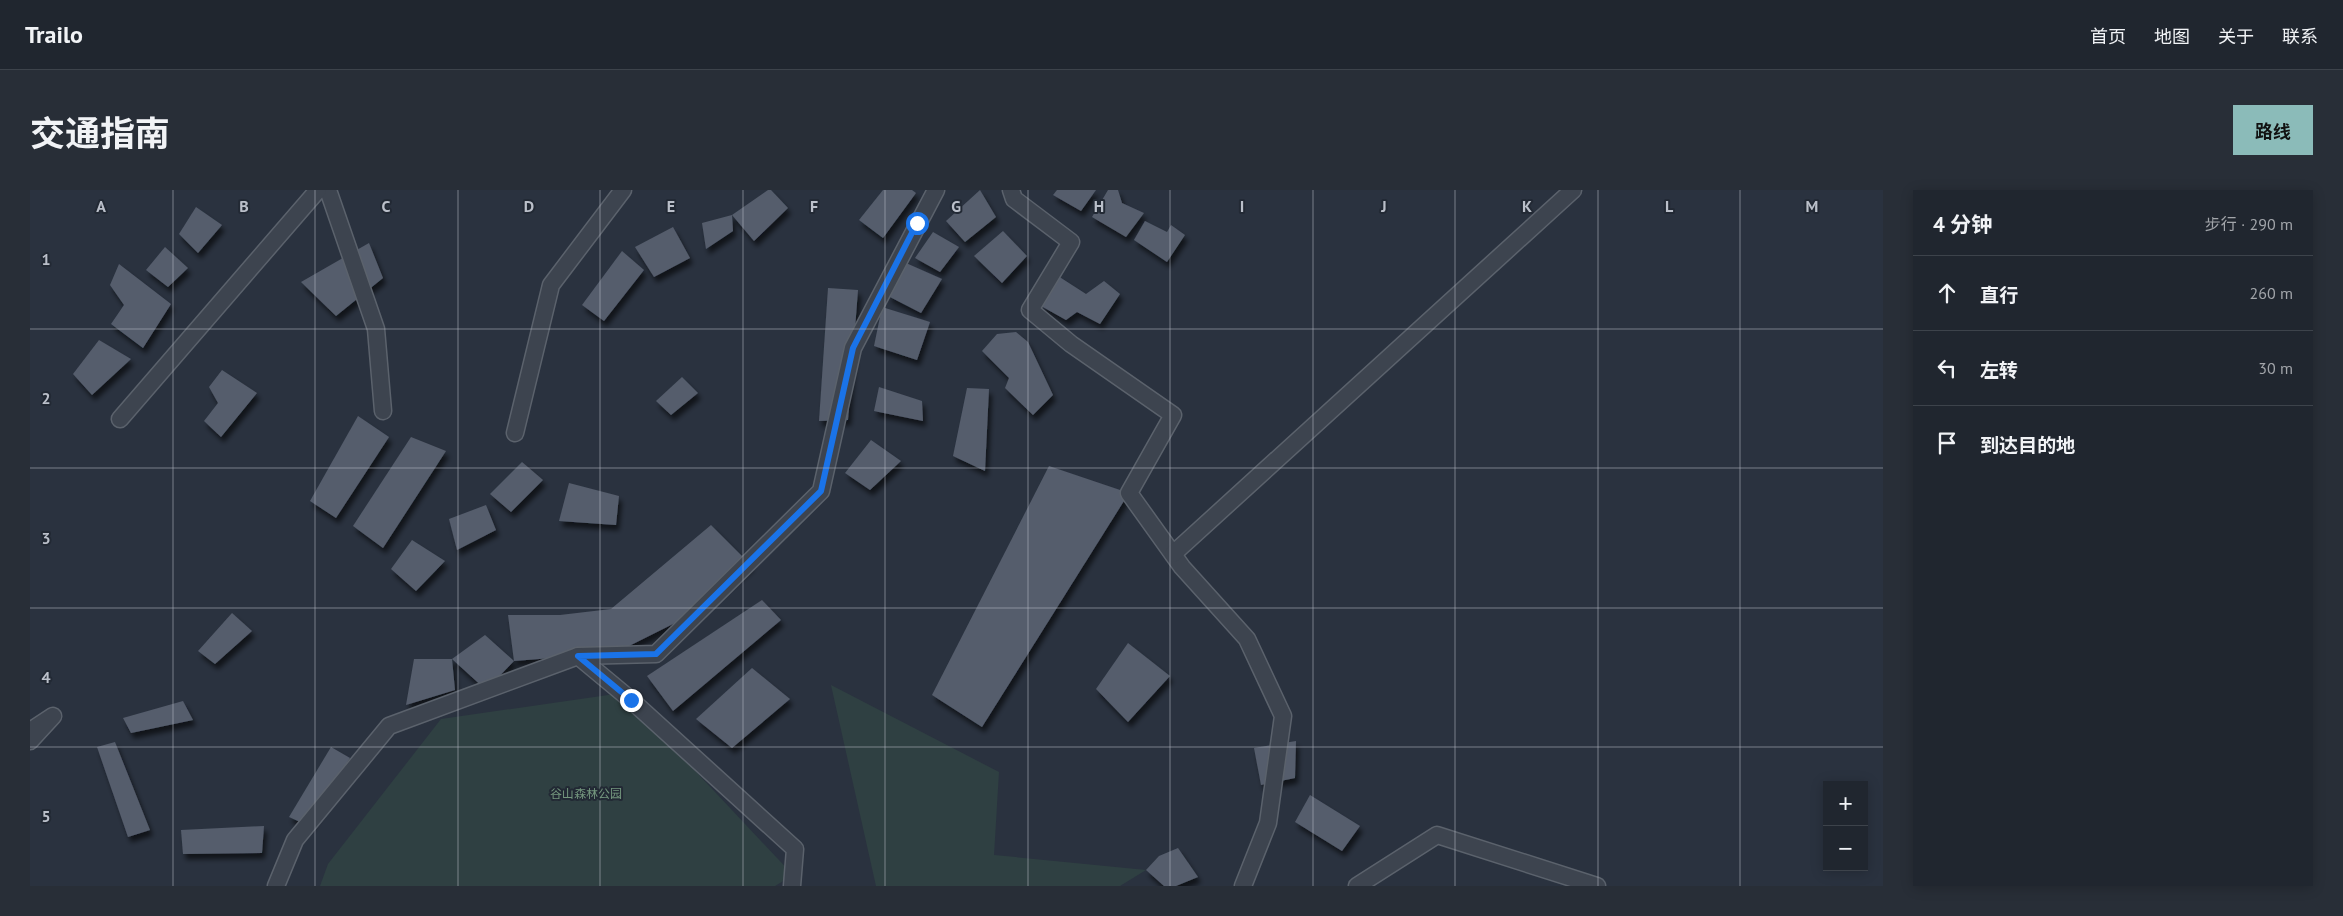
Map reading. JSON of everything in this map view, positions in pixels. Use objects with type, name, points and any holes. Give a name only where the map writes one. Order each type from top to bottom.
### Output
[{"type":"street","points":[[120,419],[318,190]]},
{"type":"street","points":[[328,190],[376,330],[383,411]]},
{"type":"street","points":[[515,433],[550,285],[624,190]]},
{"type":"street","points":[[276,886],[295,840],[389,726],[578,656],[656,654],[821,491],[853,348],[936,190]]},
{"type":"street","points":[[1011,190],[1014,199],[1071,242],[1030,310],[1071,344],[1173,415],[1129,492],[1173,554],[1247,640],[1283,716],[1268,823],[1243,886]]},
{"type":"street","points":[[1173,554],[1573,190]]},
{"type":"street","points":[[578,656],[631,700],[795,849],[792,886]]},
{"type":"street","points":[[30,731],[54,716],[30,741]]},
{"type":"street","points":[[1357,886],[1437,835],[1598,886]]},
{"type":"green space","points":[[831,685],[999,772],[994,855],[1146,870],[1120,886],[876,886]]},
{"type":"green space","name":"谷山森林公园","points":[[622,693],[793,875],[775,886],[320,886],[328,864],[441,719]]},
{"type":"building","points":[[768,190],[771,190],[788,208],[754,241],[732,215]]},
{"type":"building","points":[[883,190],[912,190],[916,193],[883,238],[859,220]]},
{"type":"building","points":[[980,190],[996,217],[965,242],[946,221]]},
{"type":"building","points":[[1057,190],[1096,190],[1081,211],[1053,195]]},
{"type":"building","points":[[1108,190],[1118,190],[1122,203],[1144,213],[1126,237],[1092,217]]},
{"type":"building","points":[[196,207],[222,225],[198,253],[179,234]]},
{"type":"building","points":[[732,215],[733,231],[706,249],[702,223]]},
{"type":"building","points":[[1145,221],[1167,232],[1171,225],[1185,235],[1167,262],[1134,240]]},
{"type":"building","points":[[673,227],[690,258],[654,277],[635,247]]},
{"type":"building","points":[[1003,231],[1027,256],[1002,283],[974,256]]},
{"type":"building","points":[[933,232],[959,247],[940,272],[915,258]]},
{"type":"building","points":[[369,243],[383,278],[336,316],[301,282]]},
{"type":"building","points":[[165,247],[188,268],[168,287],[146,270]]},
{"type":"building","points":[[622,251],[644,270],[604,321],[582,305]]},
{"type":"building","points":[[906,263],[942,279],[921,313],[888,296]]},
{"type":"building","points":[[119,264],[171,304],[143,348],[111,324],[124,305],[110,285]]},
{"type":"building","points":[[1058,276],[1086,294],[1104,281],[1120,294],[1100,324],[1077,312],[1066,320],[1041,306]]},
{"type":"building","points":[[828,288],[858,290],[848,420],[819,421]]},
{"type":"building","points":[[882,307],[930,322],[917,360],[874,346]]},
{"type":"building","points":[[1016,332],[1028,342],[1053,395],[1033,415],[1005,388],[1009,378],[982,351],[997,334]]},
{"type":"building","points":[[99,340],[131,359],[92,395],[73,374]]},
{"type":"building","points":[[222,370],[257,393],[221,437],[204,421],[218,403],[209,387]]},
{"type":"building","points":[[682,377],[698,393],[671,415],[656,401]]},
{"type":"building","points":[[879,387],[922,401],[923,421],[874,411]]},
{"type":"building","points":[[967,388],[989,389],[985,471],[953,456]]},
{"type":"building","points":[[358,416],[389,437],[336,518],[310,501]]},
{"type":"building","points":[[411,437],[446,451],[383,548],[353,526]]},
{"type":"building","points":[[871,440],[901,461],[870,490],[845,473]]},
{"type":"building","points":[[522,462],[543,480],[511,512],[490,494]]},
{"type":"building","points":[[1049,466],[1129,493],[982,727],[932,695]]},
{"type":"building","points":[[569,483],[619,496],[616,525],[559,521]]},
{"type":"building","points":[[486,505],[496,530],[457,550],[449,519]]},
{"type":"building","points":[[711,525],[751,565],[675,623],[629,646],[578,656],[514,661],[508,615],[560,615],[611,609]]},
{"type":"building","points":[[412,540],[445,561],[416,591],[391,569]]},
{"type":"building","points":[[762,600],[781,620],[673,711],[647,676]]},
{"type":"building","points":[[232,613],[252,631],[215,664],[198,651]]},
{"type":"building","points":[[485,635],[514,661],[486,690],[452,659]]},
{"type":"building","points":[[1128,643],[1170,676],[1128,722],[1096,689]]},
{"type":"building","points":[[414,659],[452,659],[455,690],[406,705]]},
{"type":"building","points":[[752,668],[790,699],[732,748],[696,719]]},
{"type":"building","points":[[183,701],[193,720],[131,733],[123,718]]},
{"type":"building","points":[[1296,741],[1295,778],[1261,785],[1254,748]]},
{"type":"building","points":[[115,742],[150,830],[128,837],[97,747]]},
{"type":"building","points":[[331,747],[350,758],[309,826],[289,817]]},
{"type":"building","points":[[1310,795],[1360,826],[1342,851],[1295,822]]},
{"type":"building","points":[[264,826],[262,853],[183,854],[181,830]]},
{"type":"building","points":[[1178,848],[1198,877],[1176,886],[1164,886],[1146,870],[1159,856]]},
{"type":"route","points":[[631,700],[578,656],[656,654],[821,491],[853,348],[917,223]]}]
